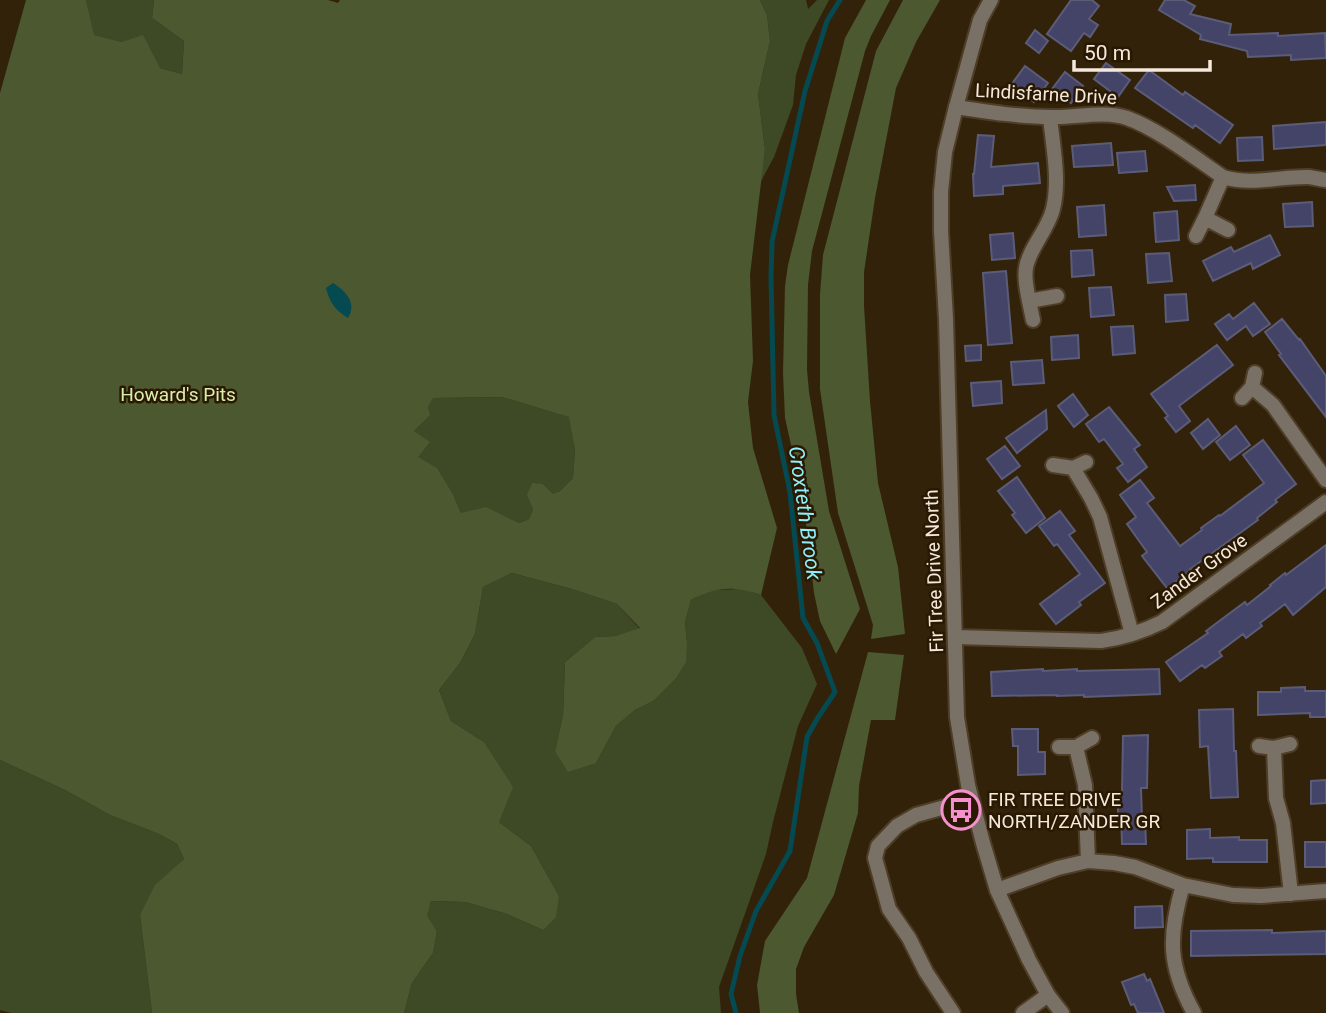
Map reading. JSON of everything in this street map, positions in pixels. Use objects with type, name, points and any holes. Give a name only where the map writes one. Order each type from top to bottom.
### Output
[{"type":"street","name":"Fir Tree Drive North","points":[[991,0],[980,20],[956,107],[945,152],[941,192],[957,718],[968,785],[998,890],[1029,960],[1048,995],[1062,1013]]},
{"type":"street","name":"Lindisfarne Drive","points":[[956,107],[1000,114],[1050,117],[1105,114],[1127,118],[1150,129],[1223,177],[1246,182],[1309,177],[1326,180]]},
{"type":"street","points":[[1033,320],[1025,281],[1026,266],[1048,225],[1056,196],[1050,117]]},
{"type":"street","points":[[1196,236],[1223,177]]},
{"type":"street","points":[[1205,218],[1228,230]]},
{"type":"street","points":[[1029,301],[1057,296]]},
{"type":"street","points":[[1250,386],[1273,405],[1326,480]]},
{"type":"street","points":[[1053,465],[1079,465],[1100,517],[1132,635]]},
{"type":"street","name":"Zander Grove","points":[[955,637],[1101,641],[1132,635],[1162,622],[1326,502]]},
{"type":"street","points":[[1059,747],[1076,747],[1092,738]]},
{"type":"street","points":[[1290,744],[1267,747],[1283,822],[1291,894]]},
{"type":"street","points":[[1076,747],[1085,785],[1088,861]]},
{"type":"street","points":[[945,807],[916,815],[897,826],[878,846],[875,858],[889,909],[953,1013]]},
{"type":"street","points":[[998,890],[1058,868],[1088,861],[1135,867],[1183,885],[1233,895],[1261,896],[1326,891]]},
{"type":"street","points":[[1183,885],[1175,911],[1172,944],[1178,980],[1194,1013]]},
{"type":"street","points":[[1023,1013],[1048,995]]},
{"type":"green space","name":"Howard's Pits","points":[[26,0],[86,0],[94,35],[122,42],[143,35],[160,68],[182,74],[184,41],[152,18],[154,0],[328,0],[338,3],[340,0],[760,0],[767,15],[770,41],[758,94],[765,149],[750,275],[753,361],[748,402],[753,448],[777,528],[761,595],[726,589],[709,592],[691,600],[685,622],[686,662],[676,678],[653,701],[635,710],[616,726],[596,763],[568,772],[555,751],[563,715],[565,662],[595,637],[615,636],[640,628],[617,604],[512,573],[483,587],[475,634],[460,663],[439,690],[451,721],[484,742],[513,787],[499,822],[531,846],[559,896],[556,917],[543,930],[507,914],[465,902],[431,901],[427,916],[437,931],[433,953],[412,983],[404,1013],[152,1013],[140,915],[155,885],[184,859],[177,844],[110,815],[65,790],[0,760],[0,93]],"holes":[[[502,397],[569,417],[575,450],[573,478],[553,494],[543,484],[532,483],[527,495],[533,509],[529,519],[519,523],[486,507],[461,513],[437,468],[418,457],[430,442],[414,431],[430,415],[428,407],[433,398]]]},
{"type":"green space","points":[[86,0],[154,0],[152,18],[184,41],[182,74],[160,68],[122,42],[93,35]]},
{"type":"green space","points":[[760,0],[806,0],[808,9],[817,0],[829,0],[806,44],[796,75],[793,105],[774,157],[760,183],[765,149],[758,94],[770,41],[767,15]]},
{"type":"green space","points":[[866,0],[890,0],[865,51],[812,251],[808,285],[809,392],[829,511],[860,609],[836,654],[820,621],[814,593],[803,498],[785,418],[785,286],[845,38]]},
{"type":"green space","points":[[903,0],[940,0],[916,42],[896,88],[864,272],[870,401],[878,483],[898,567],[905,634],[871,639],[873,625],[838,513],[820,389],[820,294],[823,255],[876,51]]},
{"type":"green space","points":[[502,397],[570,417],[575,450],[573,478],[553,495],[543,484],[529,519],[519,523],[503,516],[461,513],[437,469],[417,457],[414,431],[429,415],[428,407],[432,398]]},
{"type":"green space","points":[[512,573],[617,604],[640,629],[615,636],[595,637],[565,662],[563,715],[555,751],[596,763],[616,726],[635,710],[653,701],[687,643],[685,622],[691,600],[710,590],[742,589],[761,595],[802,648],[817,684],[798,726],[766,854],[719,987],[721,1013],[404,1013],[412,983],[433,953],[437,931],[426,916],[431,901],[465,902],[507,914],[543,930],[559,896],[531,846],[499,822],[484,742],[451,721],[439,690],[460,663],[475,634],[483,587]]},
{"type":"green space","points":[[868,652],[904,655],[895,720],[871,720],[859,786],[858,813],[834,895],[804,947],[796,969],[799,1013],[760,1013],[757,985],[765,941],[807,878]]},
{"type":"green space","points":[[0,760],[65,790],[110,815],[177,844],[184,859],[140,915],[152,1013],[12,1013],[0,1010]]},
{"type":"water","points":[[333,283],[351,302],[348,318],[336,309],[329,298],[326,288]]},
{"type":"building","points":[[1071,0],[1092,0],[1099,6],[1089,19],[1098,25],[1090,37],[1084,33],[1071,51],[1047,34]]},
{"type":"building","points":[[1165,0],[1184,0],[1195,6],[1190,14],[1231,24],[1229,35],[1325,33],[1326,58],[1291,60],[1291,55],[1248,57],[1247,51],[1200,39],[1201,35],[1159,10]]},
{"type":"building","points":[[1035,30],[1048,41],[1039,53],[1026,43]]},
{"type":"building","points":[[1106,63],[1130,80],[1118,97],[1094,79]]},
{"type":"building","points":[[1025,66],[1048,83],[1034,102],[1011,85]]},
{"type":"building","points":[[1149,70],[1183,95],[1185,92],[1233,125],[1220,143],[1135,88]]},
{"type":"building","points":[[1065,72],[1083,86],[1071,103],[1052,89]]},
{"type":"building","points":[[1326,122],[1326,145],[1274,149],[1273,126]]},
{"type":"building","points":[[978,135],[994,136],[991,167],[1038,163],[1040,183],[1003,186],[1003,194],[974,196],[973,174]]},
{"type":"building","points":[[1262,137],[1263,160],[1238,161],[1237,138]]},
{"type":"building","points":[[1111,143],[1113,165],[1074,167],[1072,146]]},
{"type":"building","points":[[1145,151],[1147,171],[1119,173],[1117,153]]},
{"type":"building","points":[[1195,185],[1196,200],[1174,201],[1167,187]]},
{"type":"building","points":[[1312,202],[1313,226],[1285,227],[1283,204]]},
{"type":"building","points":[[1104,205],[1106,235],[1079,237],[1077,207]]},
{"type":"building","points":[[1177,211],[1179,240],[1156,242],[1154,213]]},
{"type":"building","points":[[1013,233],[1015,258],[992,260],[990,235]]},
{"type":"building","points":[[1270,235],[1280,255],[1253,269],[1251,263],[1213,281],[1203,261],[1231,247],[1234,252]]},
{"type":"building","points":[[1092,250],[1094,275],[1072,277],[1071,251]]},
{"type":"building","points":[[1169,253],[1172,281],[1148,283],[1146,254]]},
{"type":"building","points":[[1006,271],[1012,343],[988,345],[983,273]]},
{"type":"building","points":[[1111,287],[1114,315],[1091,317],[1089,288]]},
{"type":"building","points":[[1186,294],[1188,320],[1166,322],[1165,295]]},
{"type":"building","points":[[1254,303],[1270,324],[1253,336],[1246,326],[1227,340],[1215,324],[1229,314],[1233,319]]},
{"type":"building","points":[[1282,319],[1326,376],[1326,417],[1265,332]]},
{"type":"building","points":[[1133,326],[1135,353],[1113,355],[1111,327]]},
{"type":"building","points":[[1078,335],[1079,358],[1052,360],[1051,337]]},
{"type":"building","points":[[981,345],[981,360],[966,361],[965,346]]},
{"type":"building","points":[[1217,345],[1233,365],[1179,406],[1190,421],[1176,432],[1165,418],[1168,416],[1151,394]]},
{"type":"building","points":[[1042,360],[1044,383],[1013,385],[1011,362]]},
{"type":"building","points":[[1001,381],[1002,403],[973,406],[971,383]]},
{"type":"building","points":[[1073,394],[1088,415],[1074,427],[1058,406]]},
{"type":"building","points":[[1109,407],[1140,445],[1134,449],[1147,467],[1128,482],[1117,468],[1123,464],[1104,439],[1099,442],[1086,424]]},
{"type":"building","points":[[1046,410],[1047,429],[1017,453],[1006,438]]},
{"type":"building","points":[[1208,419],[1220,435],[1203,449],[1191,433]]},
{"type":"building","points":[[1236,426],[1250,445],[1230,460],[1216,442]]},
{"type":"building","points":[[1263,440],[1296,484],[1275,500],[1277,502],[1257,518],[1258,520],[1167,588],[1142,556],[1147,552],[1127,524],[1136,517],[1120,495],[1140,480],[1154,498],[1147,503],[1180,546],[1264,483],[1243,455]]},
{"type":"building","points":[[1005,446],[1020,466],[1002,479],[987,459]]},
{"type":"building","points":[[1017,477],[1045,518],[1026,533],[998,491]]},
{"type":"building","points":[[1060,511],[1075,531],[1069,535],[1105,583],[1079,602],[1081,605],[1056,624],[1040,604],[1080,574],[1039,526]]},
{"type":"building","points":[[1326,545],[1326,587],[1293,615],[1285,604],[1260,623],[1262,626],[1246,638],[1243,634],[1219,652],[1222,656],[1205,668],[1202,665],[1180,681],[1166,662]]},
{"type":"building","points":[[1159,669],[1160,694],[992,696],[991,672]]},
{"type":"building","points":[[1305,687],[1305,691],[1326,691],[1326,717],[1310,717],[1310,713],[1258,715],[1258,692],[1281,692],[1281,688]]},
{"type":"building","points":[[1233,709],[1238,797],[1211,798],[1208,746],[1200,747],[1199,710]]},
{"type":"building","points":[[1012,729],[1038,729],[1038,752],[1045,752],[1045,774],[1018,775],[1018,746],[1013,746]]},
{"type":"building","points":[[1148,735],[1147,788],[1141,788],[1146,844],[1122,844],[1118,792],[1122,792],[1123,736]]},
{"type":"building","points":[[1326,780],[1326,803],[1311,804],[1311,781]]},
{"type":"building","points":[[1210,829],[1210,838],[1267,840],[1267,862],[1187,859],[1187,830]]},
{"type":"building","points":[[1305,842],[1326,842],[1326,867],[1305,867]]},
{"type":"building","points":[[1162,906],[1163,927],[1135,928],[1135,907]]},
{"type":"building","points":[[1272,930],[1272,933],[1326,931],[1326,954],[1191,956],[1191,931]]},
{"type":"building","points":[[1144,974],[1147,981],[1150,979],[1164,1013],[1138,1013],[1134,1004],[1131,1005],[1122,982]]},
{"type":"waterway","name":"Croxteth Brook","points":[[736,1013],[731,994],[740,956],[756,911],[790,851],[807,737],[835,692],[817,643],[803,618],[790,492],[774,415],[771,277],[772,242],[805,91],[827,21],[840,0]]},
{"type":"place","name":"FIR TREE DRIVE NORTH/ZANDER GR","points":[[961,810]]}]
